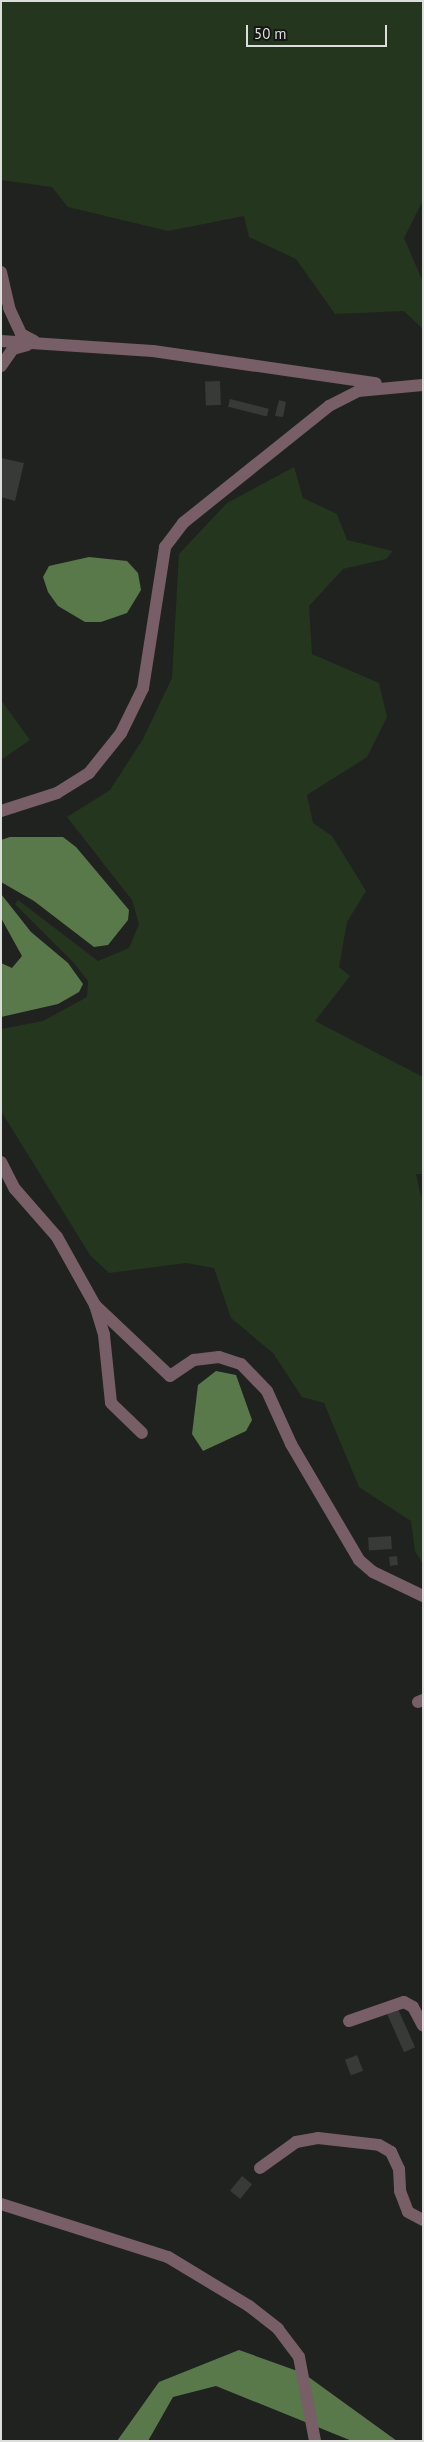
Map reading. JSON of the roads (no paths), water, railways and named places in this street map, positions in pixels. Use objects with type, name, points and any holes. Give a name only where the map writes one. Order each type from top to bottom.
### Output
[{"type":"street","points":[[1,272],[9,308],[21,334],[37,342]]},
{"type":"street","points":[[1,341],[153,351],[394,385],[423,385]]},
{"type":"street","points":[[1,366],[13,349],[37,342]]},
{"type":"street","points":[[1,811],[57,793],[89,773],[121,733],[144,688],[165,547],[183,523],[329,406],[358,391],[394,385]]},
{"type":"street","points":[[1,1162],[15,1189],[57,1237],[95,1305],[104,1335],[110,1403],[142,1433]]},
{"type":"street","points":[[95,1305],[170,1376],[194,1360],[220,1357],[242,1364],[267,1390],[291,1444],[359,1560],[372,1572],[423,1596]]},
{"type":"street","points":[[349,2021],[404,2002],[414,2007],[423,2026]]},
{"type":"street","points":[[260,2168],[296,2142],[318,2138],[379,2145],[391,2152],[399,2169],[400,2191],[408,2212],[423,2220]]},
{"type":"street","points":[[1,2204],[168,2257],[249,2306],[278,2329],[299,2357],[315,2441]]}]
